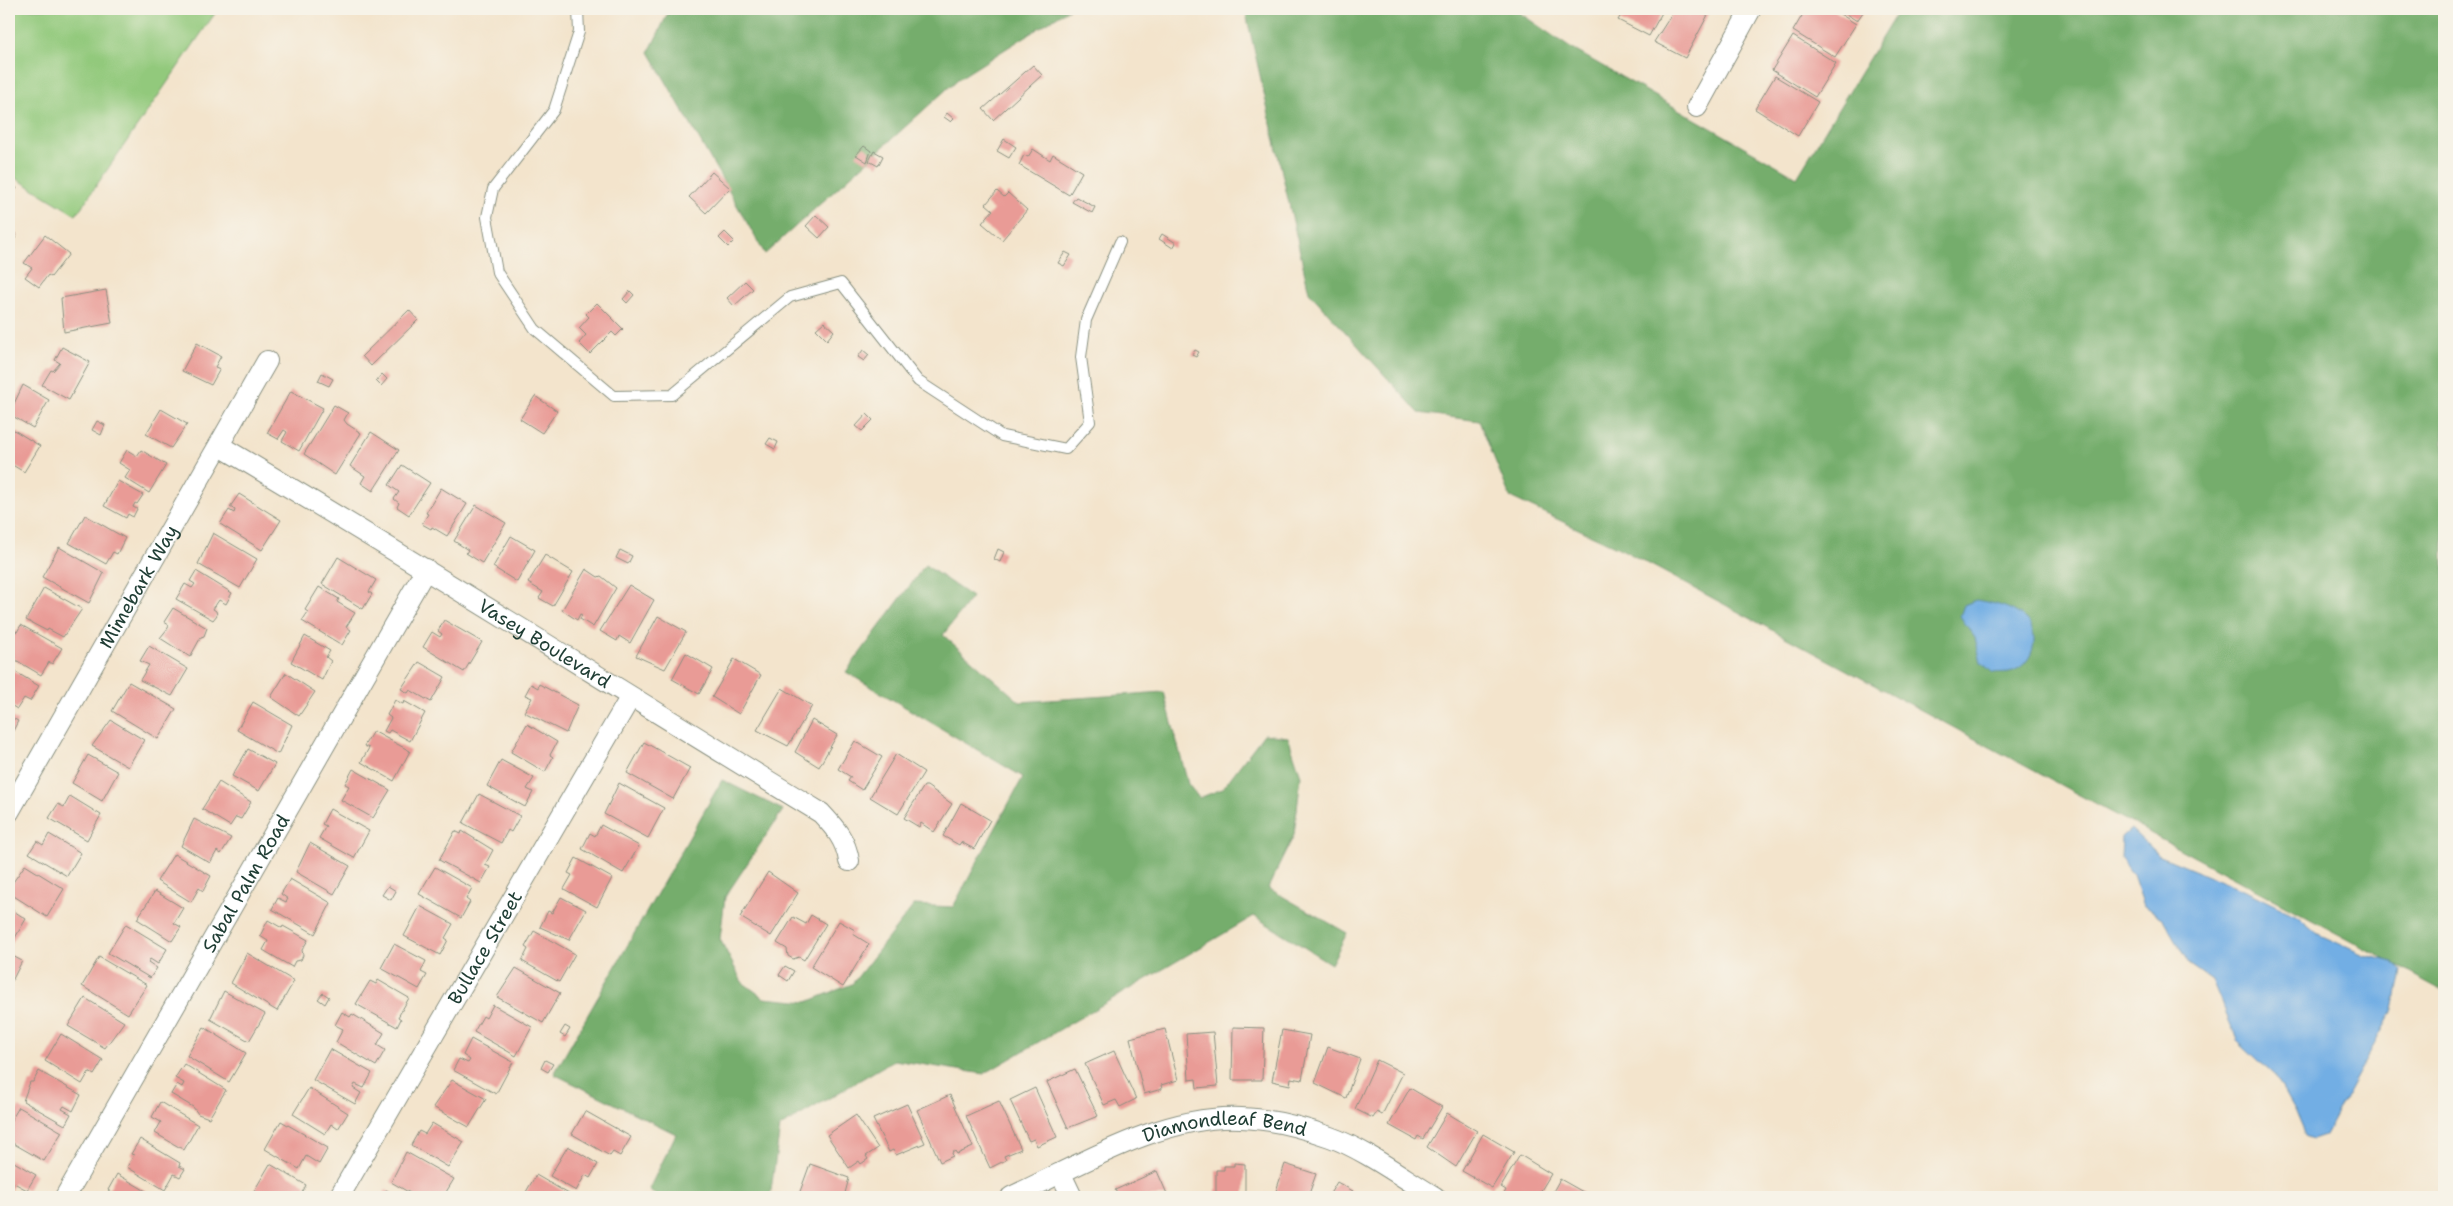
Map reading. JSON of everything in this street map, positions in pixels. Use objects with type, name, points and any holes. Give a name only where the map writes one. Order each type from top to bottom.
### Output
[{"type":"street","points":[[1697,107],[1751,9]]},
{"type":"street","name":"Mimebark Way","points":[[9,812],[267,361]]},
{"type":"street","name":"Vasey Boulevard","points":[[220,446],[426,569],[630,698],[820,813],[837,829],[847,848],[849,861]]},
{"type":"street","name":"Sabal Palm Road","points":[[65,1197],[426,569]]},
{"type":"street","name":"Bullace Street","points":[[339,1197],[630,698]]},
{"type":"street","name":"Diamondleaf Bend","points":[[1011,1197],[1135,1139],[1192,1123],[1240,1118],[1274,1121],[1331,1137],[1435,1197]]},
{"type":"street","points":[[1061,1174],[1072,1197]]},
{"type":"lane","points":[[578,9],[579,32],[554,110],[493,189],[487,217],[497,272],[536,329],[614,396],[672,395],[790,296],[841,283],[918,381],[1002,436],[1066,449],[1090,422],[1080,357],[1086,320],[1120,242]]},
{"type":"green space","points":[[9,9],[218,9],[76,215],[9,174]]},
{"type":"green space","points":[[670,9],[1069,9],[958,79],[765,254],[649,52]]},
{"type":"green space","points":[[1245,9],[1514,9],[1569,47],[1797,177],[1899,9],[2444,9],[2444,991],[1623,550],[1510,497],[1479,421],[1419,413],[1309,292]]},
{"type":"green space","points":[[925,565],[972,597],[943,635],[1020,702],[1164,692],[1188,784],[1199,798],[1222,789],[1264,734],[1288,737],[1301,776],[1294,835],[1268,888],[1347,933],[1331,964],[1254,916],[984,1074],[894,1060],[780,1127],[770,1197],[658,1197],[649,1189],[676,1134],[554,1074],[722,780],[783,810],[725,897],[720,939],[742,982],[764,998],[807,1002],[852,984],[914,905],[953,907],[1023,777],[846,672]]},
{"type":"water","points":[[1976,600],[2007,608],[2018,613],[2029,623],[2033,630],[2033,646],[2027,661],[2021,667],[2011,672],[1993,673],[1981,662],[1975,638],[1960,616],[1964,605]]},
{"type":"water","points":[[2131,829],[2158,855],[2252,894],[2297,916],[2318,934],[2364,955],[2394,962],[2401,971],[2393,1010],[2325,1135],[2313,1139],[2305,1136],[2294,1110],[2275,1076],[2237,1040],[2212,980],[2189,964],[2163,919],[2144,906],[2133,875],[2121,858],[2122,837]]},
{"type":"building","points":[[1625,9],[1664,9],[1649,36],[1618,20]]},
{"type":"building","points":[[1675,9],[1702,9],[1709,13],[1685,58],[1654,42]]},
{"type":"building","points":[[1806,9],[1832,9],[1856,24],[1835,57],[1793,31]]},
{"type":"building","points":[[1838,9],[1865,9],[1857,21]]},
{"type":"building","points":[[1793,36],[1836,63],[1815,97],[1772,70]]},
{"type":"building","points":[[1033,65],[1042,75],[993,120],[983,109]]},
{"type":"building","points":[[1775,76],[1818,102],[1798,136],[1755,109]]},
{"type":"building","points":[[947,113],[954,119],[951,122],[944,117]]},
{"type":"building","points":[[1004,139],[1016,147],[1009,158],[997,151]]},
{"type":"building","points":[[864,146],[871,151],[867,162],[856,155]]},
{"type":"building","points":[[1033,149],[1050,160],[1053,154],[1082,172],[1069,195],[1019,165],[1024,155],[1028,157]]},
{"type":"building","points":[[874,151],[883,156],[878,166],[869,161]]},
{"type":"building","points":[[712,172],[730,188],[706,213],[689,197]]},
{"type":"building","points":[[10,184],[17,188],[12,195],[9,193]]},
{"type":"building","points":[[997,191],[1004,197],[1008,193],[1027,210],[1002,240],[982,223],[993,210],[986,204]]},
{"type":"building","points":[[1076,197],[1095,207],[1092,213],[1072,202]]},
{"type":"building","points":[[816,215],[829,227],[819,238],[806,226]]},
{"type":"building","points":[[9,230],[17,235],[9,249]]},
{"type":"building","points":[[725,232],[734,241],[728,247],[719,238]]},
{"type":"building","points":[[1162,234],[1176,243],[1173,248],[1159,239]]},
{"type":"building","points":[[45,235],[69,254],[51,277],[48,275],[39,287],[25,277],[32,268],[24,263]]},
{"type":"building","points":[[1065,252],[1071,255],[1064,266],[1058,263]]},
{"type":"building","points":[[745,281],[753,289],[734,306],[727,298]]},
{"type":"building","points":[[106,290],[112,323],[64,332],[61,298]]},
{"type":"building","points":[[630,291],[634,295],[627,303],[623,299]]},
{"type":"building","points":[[597,303],[623,329],[616,336],[612,332],[590,354],[579,343],[586,335],[579,328],[589,317],[586,314]]},
{"type":"building","points":[[409,310],[418,320],[371,366],[362,356]]},
{"type":"building","points":[[824,322],[834,331],[827,340],[816,329]]},
{"type":"building","points":[[197,343],[221,356],[215,367],[220,369],[211,385],[182,371]]},
{"type":"building","points":[[62,347],[90,362],[69,400],[42,385],[51,370],[53,371],[60,363],[55,360]]},
{"type":"building","points":[[863,350],[869,355],[864,361],[858,357]]},
{"type":"building","points":[[1195,350],[1199,352],[1196,357],[1192,355]]},
{"type":"building","points":[[322,373],[333,379],[329,386],[318,381]]},
{"type":"building","points":[[382,374],[387,379],[381,386],[376,381]]},
{"type":"building","points":[[23,385],[49,400],[33,428],[9,414]]},
{"type":"building","points":[[291,391],[323,408],[299,451],[282,441],[287,432],[284,430],[278,439],[267,433]]},
{"type":"building","points":[[535,396],[557,411],[542,433],[520,419]]},
{"type":"building","points":[[334,405],[348,413],[344,420],[361,433],[335,475],[304,454]]},
{"type":"building","points":[[161,409],[187,424],[171,448],[146,434]]},
{"type":"building","points":[[867,414],[873,420],[862,431],[856,426]]},
{"type":"building","points":[[97,421],[105,425],[101,435],[92,430]]},
{"type":"building","points":[[9,427],[40,446],[24,472],[9,463]]},
{"type":"building","points":[[371,432],[399,450],[373,491],[361,483],[365,476],[350,466]]},
{"type":"building","points":[[770,438],[778,442],[775,449],[766,444]]},
{"type":"building","points":[[127,450],[137,456],[141,450],[166,465],[149,493],[125,478],[130,470],[119,463]]},
{"type":"building","points":[[402,465],[430,483],[409,515],[397,507],[399,503],[394,499],[399,492],[389,485]]},
{"type":"building","points":[[118,481],[143,495],[133,507],[137,509],[133,517],[128,514],[126,518],[104,506]]},
{"type":"building","points":[[441,488],[467,504],[447,536],[432,527],[431,529],[422,524],[428,514],[426,513]]},
{"type":"building","points":[[239,494],[281,520],[262,550],[220,524],[229,510],[234,513],[235,510],[230,507]]},
{"type":"building","points":[[476,505],[506,523],[482,563],[466,553],[468,550],[454,541]]},
{"type":"building","points":[[85,515],[125,538],[117,554],[113,552],[106,564],[69,543]]},
{"type":"building","points":[[213,533],[257,559],[240,588],[198,564]]},
{"type":"building","points":[[511,536],[535,550],[517,582],[493,567]]},
{"type":"building","points":[[59,547],[104,573],[89,603],[42,577]]},
{"type":"building","points":[[998,549],[1004,552],[1000,562],[994,559]]},
{"type":"building","points":[[620,550],[632,556],[628,564],[616,558]]},
{"type":"building","points":[[545,555],[573,572],[553,606],[539,598],[543,592],[528,583]]},
{"type":"building","points":[[338,557],[376,580],[369,592],[372,594],[363,609],[322,584]]},
{"type":"building","points":[[586,569],[598,577],[601,576],[616,588],[593,627],[580,619],[582,615],[580,614],[577,620],[562,610]]},
{"type":"building","points":[[196,571],[232,593],[226,604],[219,600],[213,609],[217,615],[213,620],[176,599],[185,584],[192,588],[195,584],[190,581]]},
{"type":"building","points":[[629,585],[654,600],[630,643],[619,636],[617,641],[600,631]]},
{"type":"building","points":[[319,587],[339,599],[337,602],[355,613],[346,627],[351,630],[342,645],[302,621],[308,612],[305,610]]},
{"type":"building","points":[[44,588],[82,609],[63,637],[26,620]]},
{"type":"building","points":[[173,608],[207,628],[190,657],[160,638],[168,628],[169,625],[164,622]]},
{"type":"building","points":[[658,616],[686,632],[665,669],[636,656]]},
{"type":"building","points":[[444,620],[482,642],[464,672],[423,647],[432,632],[440,637],[442,634],[438,631]]},
{"type":"building","points":[[21,625],[62,648],[52,664],[49,662],[41,675],[9,656],[9,627],[17,632]]},
{"type":"building","points":[[305,636],[330,651],[326,657],[331,661],[322,680],[291,662]]},
{"type":"building","points":[[149,646],[188,669],[172,696],[140,680],[149,665],[140,661]]},
{"type":"building","points":[[686,653],[713,669],[699,694],[672,679]]},
{"type":"building","points":[[734,659],[761,675],[739,714],[712,697]]},
{"type":"building","points":[[419,662],[445,677],[431,702],[410,690],[408,693],[401,689]]},
{"type":"building","points":[[9,668],[39,686],[30,701],[24,698],[17,709],[9,704]]},
{"type":"building","points":[[286,673],[315,692],[299,716],[271,697]]},
{"type":"building","points":[[129,682],[176,709],[158,739],[112,711]]},
{"type":"building","points":[[531,684],[538,688],[539,684],[578,705],[566,733],[524,712],[532,698],[525,695]]},
{"type":"building","points":[[782,688],[812,706],[788,746],[757,730]]},
{"type":"building","points":[[395,700],[403,704],[404,701],[425,713],[410,741],[390,730],[388,733],[384,731],[391,718],[387,715]]},
{"type":"building","points":[[253,702],[292,725],[278,754],[237,730]]},
{"type":"building","points":[[9,716],[18,721],[12,733],[9,731]]},
{"type":"building","points":[[111,720],[144,740],[128,767],[92,746]]},
{"type":"building","points":[[812,720],[837,735],[819,767],[795,752]]},
{"type":"building","points":[[527,724],[557,742],[550,755],[553,757],[545,772],[511,752]]},
{"type":"building","points":[[373,731],[410,751],[394,781],[361,762],[369,748],[364,746]]},
{"type":"building","points":[[855,741],[882,757],[862,790],[848,781],[851,777],[838,769]]},
{"type":"building","points":[[644,742],[690,768],[673,799],[627,773]]},
{"type":"building","points":[[248,749],[275,764],[259,791],[232,776]]},
{"type":"building","points":[[896,754],[924,772],[898,814],[870,797]]},
{"type":"building","points":[[88,755],[118,772],[102,801],[72,783]]},
{"type":"building","points":[[501,760],[534,778],[527,789],[533,792],[525,807],[487,786]]},
{"type":"building","points":[[353,769],[390,790],[373,818],[341,800],[349,786],[345,784]]},
{"type":"building","points":[[219,782],[251,802],[241,819],[236,817],[230,826],[202,809]]},
{"type":"building","points":[[619,783],[664,808],[648,838],[604,814]]},
{"type":"building","points":[[924,786],[927,786],[952,804],[934,832],[921,823],[919,827],[904,818]]},
{"type":"building","points":[[479,794],[520,816],[511,832],[508,830],[501,843],[463,823]]},
{"type":"building","points":[[70,796],[101,815],[87,840],[49,818],[58,804],[64,807]]},
{"type":"building","points":[[961,803],[990,820],[974,849],[961,842],[959,845],[943,836]]},
{"type":"building","points":[[330,809],[369,831],[354,858],[319,838],[326,826],[322,824]]},
{"type":"building","points":[[194,819],[231,838],[221,854],[217,851],[210,863],[181,846]]},
{"type":"building","points":[[601,825],[639,846],[623,873],[582,849],[590,833],[595,836]]},
{"type":"building","points":[[455,831],[461,834],[462,831],[493,850],[485,865],[490,867],[481,883],[439,860]]},
{"type":"building","points":[[49,834],[81,853],[67,876],[29,853],[37,841],[43,845]]},
{"type":"building","points":[[310,843],[350,866],[334,894],[296,872]]},
{"type":"building","points":[[174,854],[211,876],[203,891],[199,888],[191,902],[157,881]]},
{"type":"building","points":[[576,858],[612,878],[597,907],[564,889],[572,875],[568,873]]},
{"type":"building","points":[[25,865],[64,889],[47,917],[9,893],[9,888]]},
{"type":"building","points":[[435,867],[472,888],[466,899],[470,902],[461,918],[419,894]]},
{"type":"building","points":[[768,872],[798,893],[771,936],[740,917]]},
{"type":"building","points":[[290,879],[331,903],[315,934],[272,909],[278,898],[286,902],[288,899],[281,894]]},
{"type":"building","points":[[388,886],[396,891],[391,900],[382,895]]},
{"type":"building","points":[[155,891],[183,908],[174,923],[181,927],[172,941],[137,919]]},
{"type":"building","points":[[561,897],[586,910],[569,940],[540,927],[548,911],[552,913]]},
{"type":"building","points":[[420,906],[453,924],[445,938],[448,940],[440,955],[404,936]]},
{"type":"building","points":[[9,908],[26,919],[9,948]]},
{"type":"building","points":[[811,915],[826,924],[804,960],[799,957],[793,959],[788,956],[787,949],[777,943],[793,917],[806,924]]},
{"type":"building","points":[[268,920],[308,940],[302,950],[301,960],[295,961],[292,967],[263,950],[268,941],[260,936]]},
{"type":"building","points":[[839,921],[855,930],[853,934],[869,944],[843,987],[811,967]]},
{"type":"building","points":[[126,924],[167,949],[158,964],[150,959],[148,962],[157,968],[150,978],[108,953]]},
{"type":"building","points":[[534,931],[575,954],[559,982],[522,961],[528,949],[525,947]]},
{"type":"building","points":[[394,944],[426,961],[421,972],[427,975],[419,989],[381,968]]},
{"type":"building","points":[[247,953],[294,981],[277,1011],[231,983]]},
{"type":"building","points":[[9,954],[22,961],[12,981],[9,983]]},
{"type":"building","points":[[99,957],[147,985],[128,1014],[82,986]]},
{"type":"building","points":[[785,966],[794,971],[788,981],[779,975]]},
{"type":"building","points":[[516,968],[560,993],[543,1023],[497,997]]},
{"type":"building","points":[[378,980],[409,998],[398,1017],[401,1019],[397,1027],[356,1004],[370,981],[376,984]]},
{"type":"building","points":[[224,991],[265,1014],[249,1041],[210,1019]]},
{"type":"building","points":[[323,993],[329,997],[325,1004],[318,999]]},
{"type":"building","points":[[85,998],[124,1022],[105,1048],[68,1026]]},
{"type":"building","points":[[493,1005],[532,1027],[516,1056],[474,1032],[483,1016],[486,1018]]},
{"type":"building","points":[[342,1012],[350,1017],[352,1014],[384,1033],[377,1045],[385,1050],[376,1066],[336,1042],[343,1029],[335,1025]]},
{"type":"building","points":[[565,1026],[570,1029],[565,1037],[560,1034]]},
{"type":"building","points":[[204,1027],[246,1053],[229,1082],[187,1056]]},
{"type":"building","points":[[1233,1027],[1264,1028],[1262,1080],[1232,1080]]},
{"type":"building","points":[[1165,1029],[1178,1080],[1161,1085],[1162,1089],[1144,1094],[1130,1038]]},
{"type":"building","points":[[1282,1030],[1310,1035],[1302,1080],[1291,1078],[1290,1085],[1272,1081]]},
{"type":"building","points":[[1213,1032],[1218,1086],[1197,1088],[1196,1079],[1189,1080],[1186,1034]]},
{"type":"building","points":[[61,1034],[103,1060],[94,1075],[89,1072],[82,1084],[45,1061]]},
{"type":"building","points":[[471,1039],[513,1062],[496,1094],[453,1070],[459,1059],[468,1063],[470,1060],[463,1055]]},
{"type":"building","points":[[1328,1047],[1360,1059],[1346,1098],[1315,1083]]},
{"type":"building","points":[[330,1049],[372,1073],[364,1088],[355,1084],[353,1088],[361,1093],[355,1104],[313,1080]]},
{"type":"building","points":[[1114,1051],[1136,1099],[1120,1107],[1116,1100],[1104,1105],[1085,1064]]},
{"type":"building","points":[[545,1060],[553,1064],[548,1072],[541,1068]]},
{"type":"building","points":[[1377,1060],[1403,1073],[1382,1115],[1377,1112],[1373,1118],[1355,1109]]},
{"type":"building","points":[[184,1064],[226,1090],[209,1118],[198,1114],[193,1107],[171,1094],[177,1084],[182,1087],[184,1083],[175,1078]]},
{"type":"building","points":[[1075,1069],[1098,1116],[1068,1128],[1047,1082]]},
{"type":"building","points":[[39,1071],[81,1095],[73,1111],[64,1106],[62,1109],[71,1114],[65,1125],[23,1101],[30,1082],[33,1082]]},
{"type":"building","points":[[452,1080],[486,1099],[469,1127],[433,1107]]},
{"type":"building","points":[[309,1088],[348,1113],[338,1129],[331,1124],[325,1134],[293,1114]]},
{"type":"building","points":[[1035,1088],[1057,1137],[1037,1146],[1034,1139],[1029,1141],[1010,1100]]},
{"type":"building","points":[[1410,1088],[1442,1107],[1423,1139],[1418,1136],[1416,1140],[1389,1125]]},
{"type":"building","points":[[950,1095],[973,1147],[957,1154],[955,1151],[952,1153],[953,1156],[940,1162],[917,1110]]},
{"type":"building","points":[[999,1101],[1021,1149],[1004,1156],[1006,1160],[990,1168],[966,1116]]},
{"type":"building","points":[[160,1102],[198,1125],[184,1150],[155,1133],[161,1122],[152,1117]]},
{"type":"building","points":[[907,1104],[925,1143],[896,1155],[893,1150],[889,1152],[873,1119]]},
{"type":"building","points":[[19,1107],[62,1132],[44,1161],[9,1141],[9,1124]]},
{"type":"building","points":[[585,1111],[631,1137],[620,1156],[613,1152],[610,1156],[572,1134]]},
{"type":"building","points":[[1447,1113],[1477,1131],[1456,1167],[1427,1147]]},
{"type":"building","points":[[856,1115],[878,1148],[866,1156],[868,1159],[861,1164],[859,1161],[849,1168],[827,1135]]},
{"type":"building","points":[[281,1121],[328,1148],[319,1164],[306,1156],[299,1169],[265,1149]]},
{"type":"building","points":[[432,1123],[464,1142],[448,1167],[411,1145],[419,1131],[425,1134]]},
{"type":"building","points":[[1483,1134],[1514,1152],[1492,1188],[1462,1171]]},
{"type":"building","points":[[140,1139],[180,1163],[179,1166],[185,1169],[180,1177],[174,1174],[165,1190],[127,1167],[134,1155],[131,1154]]},
{"type":"building","points":[[568,1146],[598,1164],[590,1178],[585,1175],[576,1191],[550,1176]]},
{"type":"building","points":[[406,1152],[454,1179],[443,1197],[417,1197],[391,1182]]},
{"type":"building","points":[[1520,1155],[1551,1174],[1537,1197],[1509,1197],[1504,1194],[1506,1190],[1501,1187]]},
{"type":"building","points":[[9,1159],[36,1175],[27,1190],[14,1183],[9,1193]]},
{"type":"building","points":[[1234,1163],[1245,1164],[1245,1197],[1216,1197],[1216,1170],[1224,1170],[1224,1166],[1234,1166]]},
{"type":"building","points":[[270,1164],[306,1185],[300,1197],[264,1197],[254,1191]]},
{"type":"building","points":[[810,1164],[849,1178],[844,1197],[798,1197]]},
{"type":"building","points":[[1285,1164],[1316,1174],[1308,1197],[1274,1197]]},
{"type":"building","points":[[1157,1171],[1168,1196],[1114,1197],[1118,1195],[1115,1190]]},
{"type":"building","points":[[117,1174],[156,1197],[109,1197],[112,1193],[108,1190]]},
{"type":"building","points":[[536,1175],[574,1197],[523,1197]]},
{"type":"building","points":[[1560,1179],[1592,1197],[1550,1197]]},
{"type":"building","points":[[1337,1182],[1353,1191],[1349,1197],[1328,1197]]},
{"type":"building","points":[[386,1190],[399,1197],[382,1197]]}]
